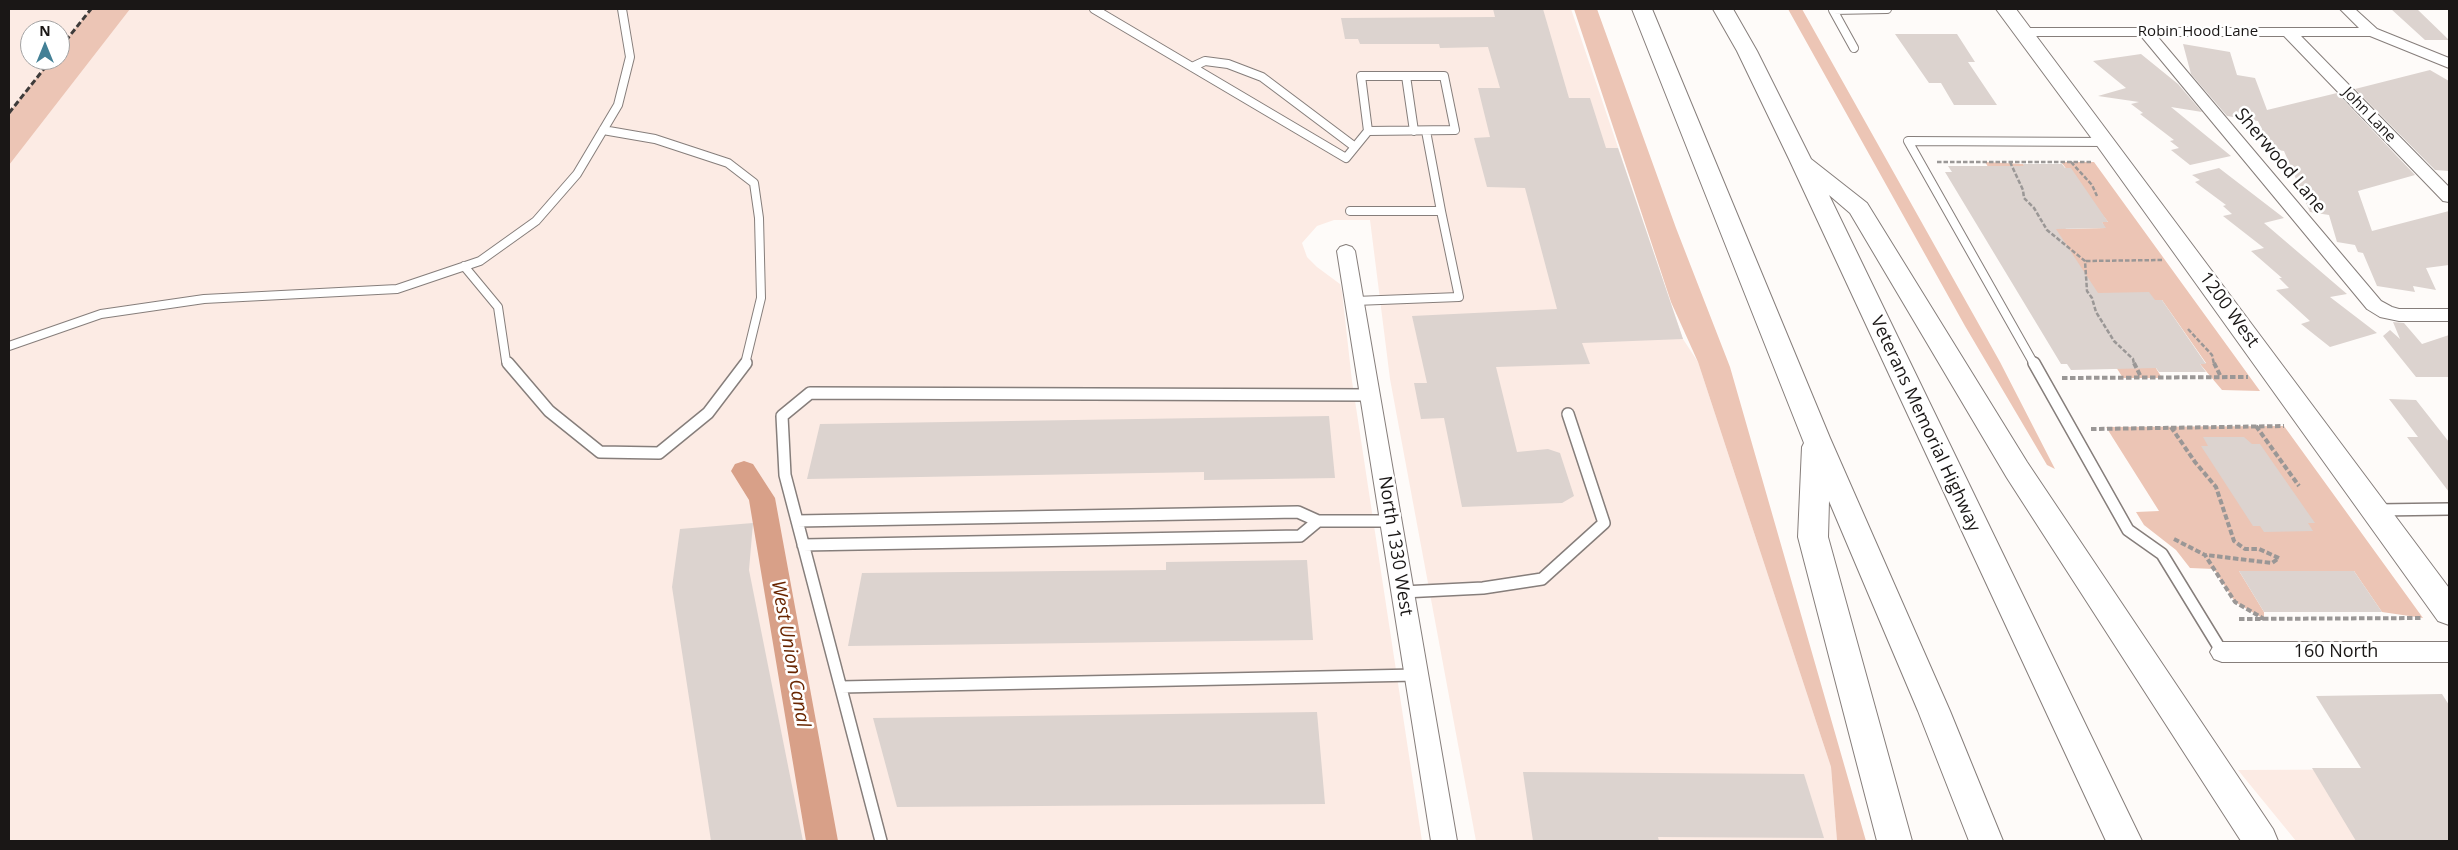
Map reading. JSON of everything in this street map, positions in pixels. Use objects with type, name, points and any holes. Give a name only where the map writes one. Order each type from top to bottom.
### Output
[{"type":"main road","points":[[1642,9],[1816,438],[1934,711],[1986,841]]},
{"type":"main road","name":"Veterans Memorial Highway","points":[[1723,9],[1747,51],[1800,159],[2124,841]]},
{"type":"main road","name":"1200 West","points":[[2006,9],[2024,32],[2100,152],[2374,510],[2449,612]]},
{"type":"main road","points":[[1800,159],[1859,208],[2017,470],[2261,841]]},
{"type":"main road","points":[[1816,438],[1813,536],[1894,841]]},
{"type":"street","name":"Robin Hood Lane","points":[[2347,9],[2372,32],[2449,63]]},
{"type":"street","name":"Robin Hood Lane","points":[[2024,32],[2372,32]]},
{"type":"street","name":"Sherwood Lane","points":[[2145,32],[2374,305],[2387,313],[2399,315],[2449,315]]},
{"type":"street","name":"John Lane","points":[[2288,32],[2449,197]]},
{"type":"street","name":"North 1330 West","points":[[1346,251],[1444,841]]},
{"type":"street","name":"160 North","points":[[2222,652],[2449,652]]},
{"type":"lane","points":[[9,346],[101,314],[204,299],[397,289],[480,260],[536,221],[576,174],[618,105],[630,57],[622,9]]},
{"type":"lane","points":[[1094,9],[1346,158],[1368,131],[1361,76],[1444,76],[1455,130],[1368,131]]},
{"type":"lane","points":[[1854,48],[1833,10],[1887,9]]},
{"type":"lane","points":[[1192,68],[1205,61],[1228,64],[1262,77],[1355,147]]},
{"type":"lane","points":[[1406,76],[1414,131]]},
{"type":"lane","points":[[464,266],[498,307],[506,361],[549,410],[600,452],[659,453],[708,413],[745,366],[761,298],[759,218],[754,183],[728,163],[655,139],[603,130]]},
{"type":"lane","points":[[1355,301],[1459,297],[1426,131]]},
{"type":"lane","points":[[2100,152],[1908,142],[2128,530],[2162,554],[2222,652]]},
{"type":"lane","points":[[1350,211],[1441,211]]},
{"type":"lane","points":[[881,841],[785,475],[782,416],[810,393],[1371,395]]},
{"type":"lane","points":[[1402,592],[1483,588],[1542,579],[1604,523],[1583,454],[1568,414]]},
{"type":"lane","points":[[2374,510],[2449,509]]},
{"type":"lane","points":[[797,521],[1298,512],[1318,521],[1391,521]]},
{"type":"lane","points":[[803,545],[1300,536],[1318,521]]},
{"type":"lane","points":[[840,687],[1416,675]]},
{"type":"path","points":[[1930,162],[2071,162],[2100,152]]},
{"type":"path","points":[[2010,162],[2023,190],[2024,198],[2034,208],[2047,230],[2085,261],[2165,260]]},
{"type":"path","points":[[2071,162],[2092,185],[2097,196]]},
{"type":"path","points":[[2085,261],[2087,291],[2092,298],[2096,312],[2114,341],[2133,359],[2136,370],[2142,377]]},
{"type":"path","points":[[2188,329],[2212,355],[2215,368],[2222,377]]},
{"type":"path","points":[[2062,385],[2057,378],[2249,377]]},
{"type":"path","points":[[2255,426],[2272,451],[2286,465],[2299,486]]},
{"type":"path","points":[[2093,438],[2088,430],[2284,426]]},
{"type":"path","points":[[2170,538],[2205,555],[2272,563],[2279,558],[2259,549],[2245,549],[2234,540],[2216,487],[2195,462],[2171,427]]},
{"type":"path","points":[[2205,555],[2235,602],[2264,619]]},
{"type":"path","points":[[2239,619],[2423,618]]},
{"type":"shaded area","points":[[9,9],[1571,9],[1683,339],[1698,362],[1831,767],[1837,841],[1476,841],[1390,379],[1370,220],[1334,220],[1317,226],[1302,243],[1307,257],[1340,284],[1342,292],[1352,381],[1422,841],[9,841]]},
{"type":"shaded area","points":[[91,9],[130,9],[9,165],[9,113],[43,70],[70,70],[70,35]]},
{"type":"shaded area","points":[[1574,9],[1597,9],[1676,228],[1730,367],[1866,841],[1837,841],[1831,767],[1698,362],[1671,302]]},
{"type":"shaded area","points":[[1788,9],[1802,9],[2000,362],[2055,469],[2047,465],[1965,326]]},
{"type":"shaded area","points":[[1985,162],[2023,164],[2066,229],[2105,228],[2102,222],[2108,222],[2061,162],[2094,162],[2260,391],[2222,390],[2200,364],[2206,363],[2162,300],[2155,300],[2154,365],[2162,378],[2123,378]]},
{"type":"shaded area","points":[[2284,426],[2423,618],[2382,612],[2354,571],[2239,571],[2264,612],[2264,619],[2235,602],[2214,569],[2190,568],[2176,550],[2144,525],[2136,512],[2159,511],[2106,427]]},
{"type":"shaded area","points":[[2449,769],[2449,841],[2296,841],[2238,770]]},
{"type":"building","points":[[1493,9],[1543,9],[1569,98],[1590,98],[1606,148],[1618,148],[1683,339],[1582,343],[1590,364],[1496,367],[1517,452],[1548,449],[1560,453],[1574,496],[1562,503],[1462,507],[1444,418],[1421,419],[1414,383],[1427,383],[1412,316],[1557,309],[1525,188],[1487,187],[1474,138],[1490,137],[1478,88],[1500,88],[1488,47],[1440,48],[1439,44],[1360,44],[1358,39],[1345,39],[1341,18],[1495,17]]},
{"type":"building","points":[[2391,9],[2417,9],[2449,40],[2425,40]]},
{"type":"building","points":[[1895,34],[1957,34],[1975,62],[1968,62],[1997,105],[1954,105],[1941,83],[1929,83]]},
{"type":"building","points":[[2183,44],[2230,52],[2237,75],[2255,78],[2267,110],[2337,93],[2415,175],[2358,191],[2372,231],[2449,211],[2449,265],[2426,268],[2436,290],[2413,286],[2415,292],[2377,286],[2363,253],[2358,252],[2355,245],[2337,242],[2329,215],[2310,212],[2284,151],[2271,149],[2258,121],[2227,116],[2191,74]]},
{"type":"building","points":[[2141,54],[2178,84],[2202,112],[2171,107],[2231,156],[2190,165],[2171,150],[2179,148],[2170,141],[2174,140],[2140,114],[2143,113],[2131,104],[2139,102],[2098,96],[2126,88],[2093,61]]},
{"type":"building","points":[[2430,70],[2449,81],[2449,171],[2435,170],[2355,89]]},
{"type":"building","points":[[2023,164],[2062,164],[2065,168],[2071,168],[2108,222],[2102,222],[2106,228],[2056,229],[2098,293],[2149,292],[2155,300],[2162,300],[2206,364],[2200,364],[2206,372],[2159,372],[2156,368],[2071,370],[2067,364],[2061,364],[1945,172],[1952,172],[1948,166],[2024,166]]},
{"type":"building","points":[[2219,168],[2284,218],[2264,223],[2347,294],[2330,297],[2377,333],[2330,347],[2301,324],[2310,321],[2276,290],[2289,288],[2279,278],[2282,278],[2251,251],[2264,248],[2223,216],[2232,214],[2223,206],[2226,205],[2195,182],[2200,180],[2192,175]]},
{"type":"building","points":[[2393,322],[2404,323],[2422,344],[2449,335],[2449,377],[2416,377],[2383,336],[2390,330],[2400,339]]},
{"type":"building","points":[[2389,399],[2416,400],[2449,442],[2449,492],[2407,437],[2418,437]]},
{"type":"building","points":[[1329,416],[1335,478],[1204,480],[1204,472],[807,479],[820,424]]},
{"type":"building","points":[[2203,437],[2244,437],[2252,444],[2260,444],[2315,523],[2308,523],[2313,531],[2264,532],[2260,526],[2253,526],[2201,446],[2208,446]]},
{"type":"building","points":[[753,523],[749,570],[803,841],[711,841],[672,587],[680,529]]},
{"type":"building","points":[[1307,560],[1313,640],[848,646],[862,573],[1166,570],[1166,562]]},
{"type":"building","points":[[2239,571],[2354,571],[2382,612],[2264,612]]},
{"type":"building","points":[[2442,694],[2449,705],[2449,841],[2356,841],[2312,768],[2361,768],[2316,696]]},
{"type":"building","points":[[1317,712],[1325,804],[897,807],[873,718]]},
{"type":"building","points":[[1523,772],[1804,774],[1824,838],[1658,837],[1659,841],[1533,841]]},
{"type":"waterway","name":"West Union Canal","points":[[744,471],[762,498],[822,841]]},
{"type":"railway","points":[[70,35],[91,9]]},
{"type":"railway","points":[[9,113],[43,70]]}]
